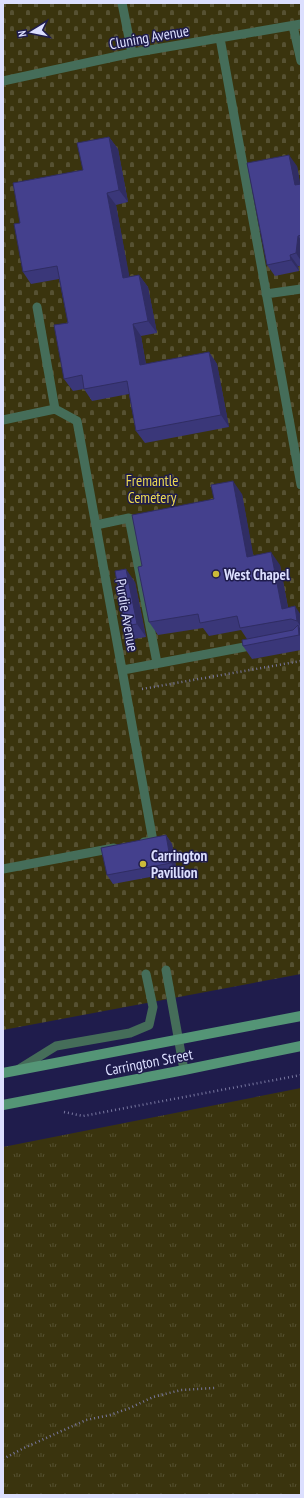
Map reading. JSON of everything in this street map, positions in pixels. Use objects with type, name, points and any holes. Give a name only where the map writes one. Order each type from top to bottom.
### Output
[{"type":"main road","name":"Carrington Street","points":[[3,1073],[301,1016]]},
{"type":"main road","name":"Carrington Street","points":[[3,1105],[301,1046]]},
{"type":"lane","points":[[122,3],[132,53]]},
{"type":"lane","points":[[297,25],[301,61]]},
{"type":"lane","name":"Cluning Avenue","points":[[3,81],[132,53],[297,25]]},
{"type":"lane","points":[[220,38],[301,486]]},
{"type":"lane","points":[[266,294],[301,289]]},
{"type":"lane","points":[[3,420],[55,409],[37,307]]},
{"type":"lane","name":"Purdie Avenue","points":[[3,869],[154,841],[77,420],[55,409]]},
{"type":"lane","points":[[96,525],[129,518],[157,664]]},
{"type":"lane","points":[[122,670],[263,644]]},
{"type":"lane","points":[[166,970],[184,1070]]},
{"type":"lane","points":[[16,1071],[56,1046],[130,1032],[149,1025],[152,1007],[146,974]]},
{"type":"path","points":[[126,691],[301,661]]},
{"type":"path","points":[[57,1113],[65,1112],[83,1116],[301,1075]]},
{"type":"path","points":[[3,1459],[86,1420],[110,1415],[160,1396],[181,1390],[215,1388]]},
{"type":"green space","name":"Fremantle Cemetery","points":[[3,3],[301,3],[301,974],[3,1030]]},
{"type":"green space","points":[[301,1088],[301,1495],[3,1495],[3,1147]]},
{"type":"building","points":[[109,137],[119,190],[107,193],[123,278],[139,275],[148,321],[133,324],[140,365],[209,352],[221,415],[136,431],[127,381],[84,389],[82,375],[64,379],[54,325],[68,323],[57,266],[23,272],[14,224],[20,223],[13,183],[83,170],[77,143]]},
{"type":"building","points":[[289,155],[295,185],[301,184],[301,235],[298,236],[296,253],[290,255],[291,260],[267,265],[247,163]]},
{"type":"building","name":"West Chapel","points":[[233,481],[247,557],[271,552],[282,609],[295,606],[297,621],[291,619],[240,628],[237,616],[200,623],[198,614],[149,622],[138,567],[142,566],[132,515],[214,499],[211,485]]},
{"type":"building","points":[[126,569],[137,624],[125,626],[115,571]]},
{"type":"building","points":[[298,625],[299,635],[243,646],[242,640],[293,630]]},
{"type":"building","points":[[166,835],[171,863],[107,875],[101,848]]},
{"type":"place","name":"West Chapel","points":[[216,574]]},
{"type":"place","name":"Carrington Pavillion","points":[[143,864]]}]
